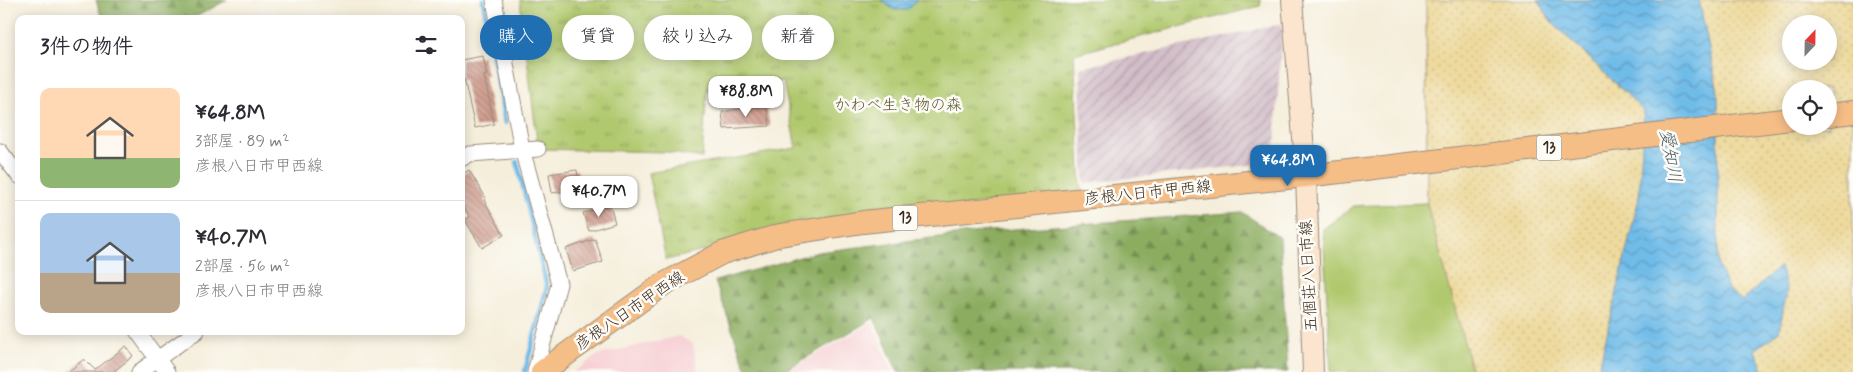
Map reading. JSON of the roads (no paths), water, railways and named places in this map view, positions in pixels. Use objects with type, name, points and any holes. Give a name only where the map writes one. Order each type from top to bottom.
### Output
[{"type":"main road","name":"五個荘八日市線","points":[[1292,0],[1306,176],[1313,372]]},
{"type":"main road","points":[[1837,114],[1853,112]]},
{"type":"main road","name":"彦根八日市甲西線","points":[[542,372],[662,285],[722,253],[780,236],[863,222],[1306,176],[1782,120]]},
{"type":"street","points":[[494,0],[522,149],[559,284],[534,372]]},
{"type":"street","points":[[465,157],[470,154],[538,149]]},
{"type":"street","points":[[0,151],[15,171]]},
{"type":"street","points":[[140,335],[167,372]]},
{"type":"street","points":[[139,372],[191,335]]},
{"type":"water","points":[[881,0],[917,0],[908,10],[894,10]]},
{"type":"water","name":"愛知川","points":[[1538,0],[1699,0],[1718,92],[1718,265],[1728,289],[1742,301],[1780,266],[1787,291],[1779,332],[1755,350],[1764,372],[1598,372],[1639,197],[1644,111],[1551,21]]},
{"type":"waterway","points":[[483,0],[505,123]]},
{"type":"waterway","points":[[517,162],[547,287],[525,371]]},
{"type":"park label","name":"かわべ生き物の森","points":[[898,105]]}]
